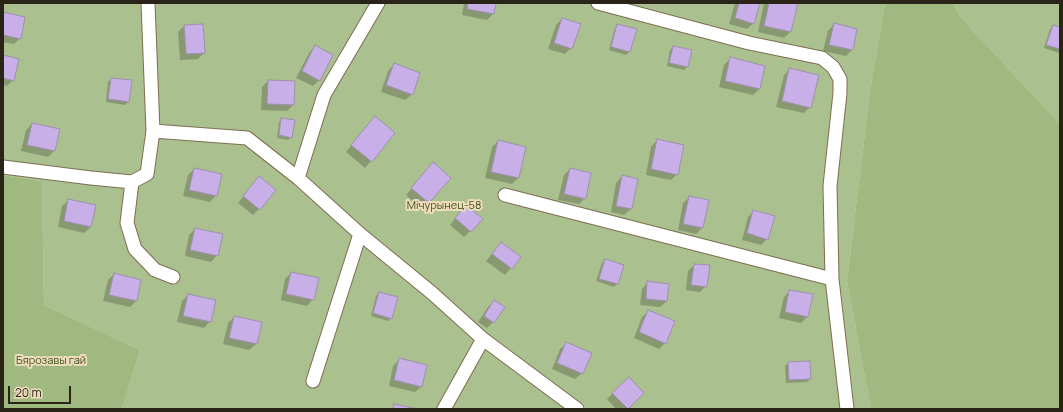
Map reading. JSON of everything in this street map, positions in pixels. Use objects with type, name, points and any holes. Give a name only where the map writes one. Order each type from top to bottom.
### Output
[{"type":"lane","points":[[3,167],[132,182],[147,174],[153,131],[148,3]]},
{"type":"lane","points":[[298,178],[324,95],[378,3]]},
{"type":"lane","points":[[598,3],[749,43],[822,58],[833,67],[840,79],[840,93],[830,186],[832,279],[847,409]]},
{"type":"lane","points":[[153,131],[247,138],[298,178],[360,234],[483,339],[577,409]]},
{"type":"lane","points":[[132,182],[127,223],[135,249],[155,270],[173,277]]},
{"type":"lane","points":[[505,195],[832,279]]},
{"type":"lane","points":[[313,381],[360,234]]},
{"type":"lane","points":[[444,409],[483,339]]},
{"type":"green space","name":"Мічурынец-58","points":[[3,3],[885,3],[870,91],[847,281],[871,409],[122,409],[140,350],[44,305],[42,181],[3,175]]},
{"type":"green space","points":[[885,3],[953,3],[960,16],[975,33],[1060,124],[1060,409],[871,409],[847,281],[870,91]]},
{"type":"green space","points":[[953,3],[1060,3],[1060,124],[975,33],[960,16]]},
{"type":"green space","name":"Бярозавы гай","points":[[3,175],[42,181],[44,305],[140,350],[122,409],[3,409]]},
{"type":"building","points":[[468,3],[496,3],[494,14],[467,9]]},
{"type":"building","points":[[739,3],[760,3],[754,24],[735,18]]},
{"type":"building","points":[[769,3],[798,3],[791,32],[764,26]]},
{"type":"building","points":[[3,12],[25,17],[21,39],[3,35]]},
{"type":"building","points":[[562,18],[581,24],[572,49],[554,43]]},
{"type":"building","points":[[834,23],[857,29],[853,50],[829,45]]},
{"type":"building","points":[[203,24],[205,53],[186,54],[184,25]]},
{"type":"building","points":[[617,24],[637,29],[630,52],[611,47]]},
{"type":"building","points":[[1053,25],[1060,27],[1060,49],[1046,45]]},
{"type":"building","points":[[315,45],[333,55],[320,81],[302,71]]},
{"type":"building","points":[[673,46],[692,50],[688,67],[669,63]]},
{"type":"building","points":[[3,55],[19,59],[14,81],[3,78]]},
{"type":"building","points":[[730,57],[765,66],[760,89],[725,81]]},
{"type":"building","points":[[394,63],[420,73],[413,95],[386,85]]},
{"type":"building","points":[[789,68],[819,75],[811,108],[782,101]]},
{"type":"building","points":[[111,78],[132,80],[129,102],[108,99]]},
{"type":"building","points":[[268,80],[295,81],[294,105],[267,104]]},
{"type":"building","points":[[375,116],[395,133],[372,162],[351,145]]},
{"type":"building","points":[[281,118],[295,120],[292,138],[279,135]]},
{"type":"building","points":[[32,123],[60,129],[55,151],[27,145]]},
{"type":"building","points":[[657,139],[684,145],[678,175],[651,169]]},
{"type":"building","points":[[498,140],[526,147],[519,178],[491,172]]},
{"type":"building","points":[[433,162],[451,178],[429,203],[411,188]]},
{"type":"building","points":[[194,168],[222,174],[217,196],[189,190]]},
{"type":"building","points":[[570,168],[591,173],[586,199],[564,194]]},
{"type":"building","points":[[622,175],[638,179],[632,209],[616,206]]},
{"type":"building","points":[[259,176],[276,190],[260,210],[243,196]]},
{"type":"building","points":[[689,196],[709,200],[703,228],[683,224]]},
{"type":"building","points":[[68,199],[96,205],[91,227],[64,221]]},
{"type":"building","points":[[466,205],[483,219],[471,232],[455,218]]},
{"type":"building","points":[[753,210],[775,216],[768,240],[747,233]]},
{"type":"building","points":[[195,228],[223,234],[218,256],[190,250]]},
{"type":"building","points":[[501,242],[521,257],[512,269],[492,254]]},
{"type":"building","points":[[605,259],[624,265],[618,284],[599,279]]},
{"type":"building","points":[[694,264],[710,265],[707,287],[691,285]]},
{"type":"building","points":[[291,272],[319,278],[314,300],[286,294]]},
{"type":"building","points":[[114,273],[141,280],[137,301],[109,295]]},
{"type":"building","points":[[647,281],[669,284],[667,301],[646,299]]},
{"type":"building","points":[[789,290],[813,294],[808,317],[785,312]]},
{"type":"building","points":[[379,292],[398,297],[392,319],[373,313]]},
{"type":"building","points":[[188,294],[216,300],[211,322],[183,316]]},
{"type":"building","points":[[494,300],[505,307],[494,323],[484,316]]},
{"type":"building","points":[[648,310],[675,321],[666,344],[639,332]]},
{"type":"building","points":[[234,316],[262,322],[257,344],[229,338]]},
{"type":"building","points":[[566,342],[592,353],[583,374],[557,363]]},
{"type":"building","points":[[399,358],[427,365],[422,387],[394,380]]},
{"type":"building","points":[[810,361],[811,379],[789,380],[788,362]]},
{"type":"building","points":[[629,377],[644,393],[628,409],[612,393]]},
{"type":"building","points":[[394,404],[418,409],[393,409]]}]
